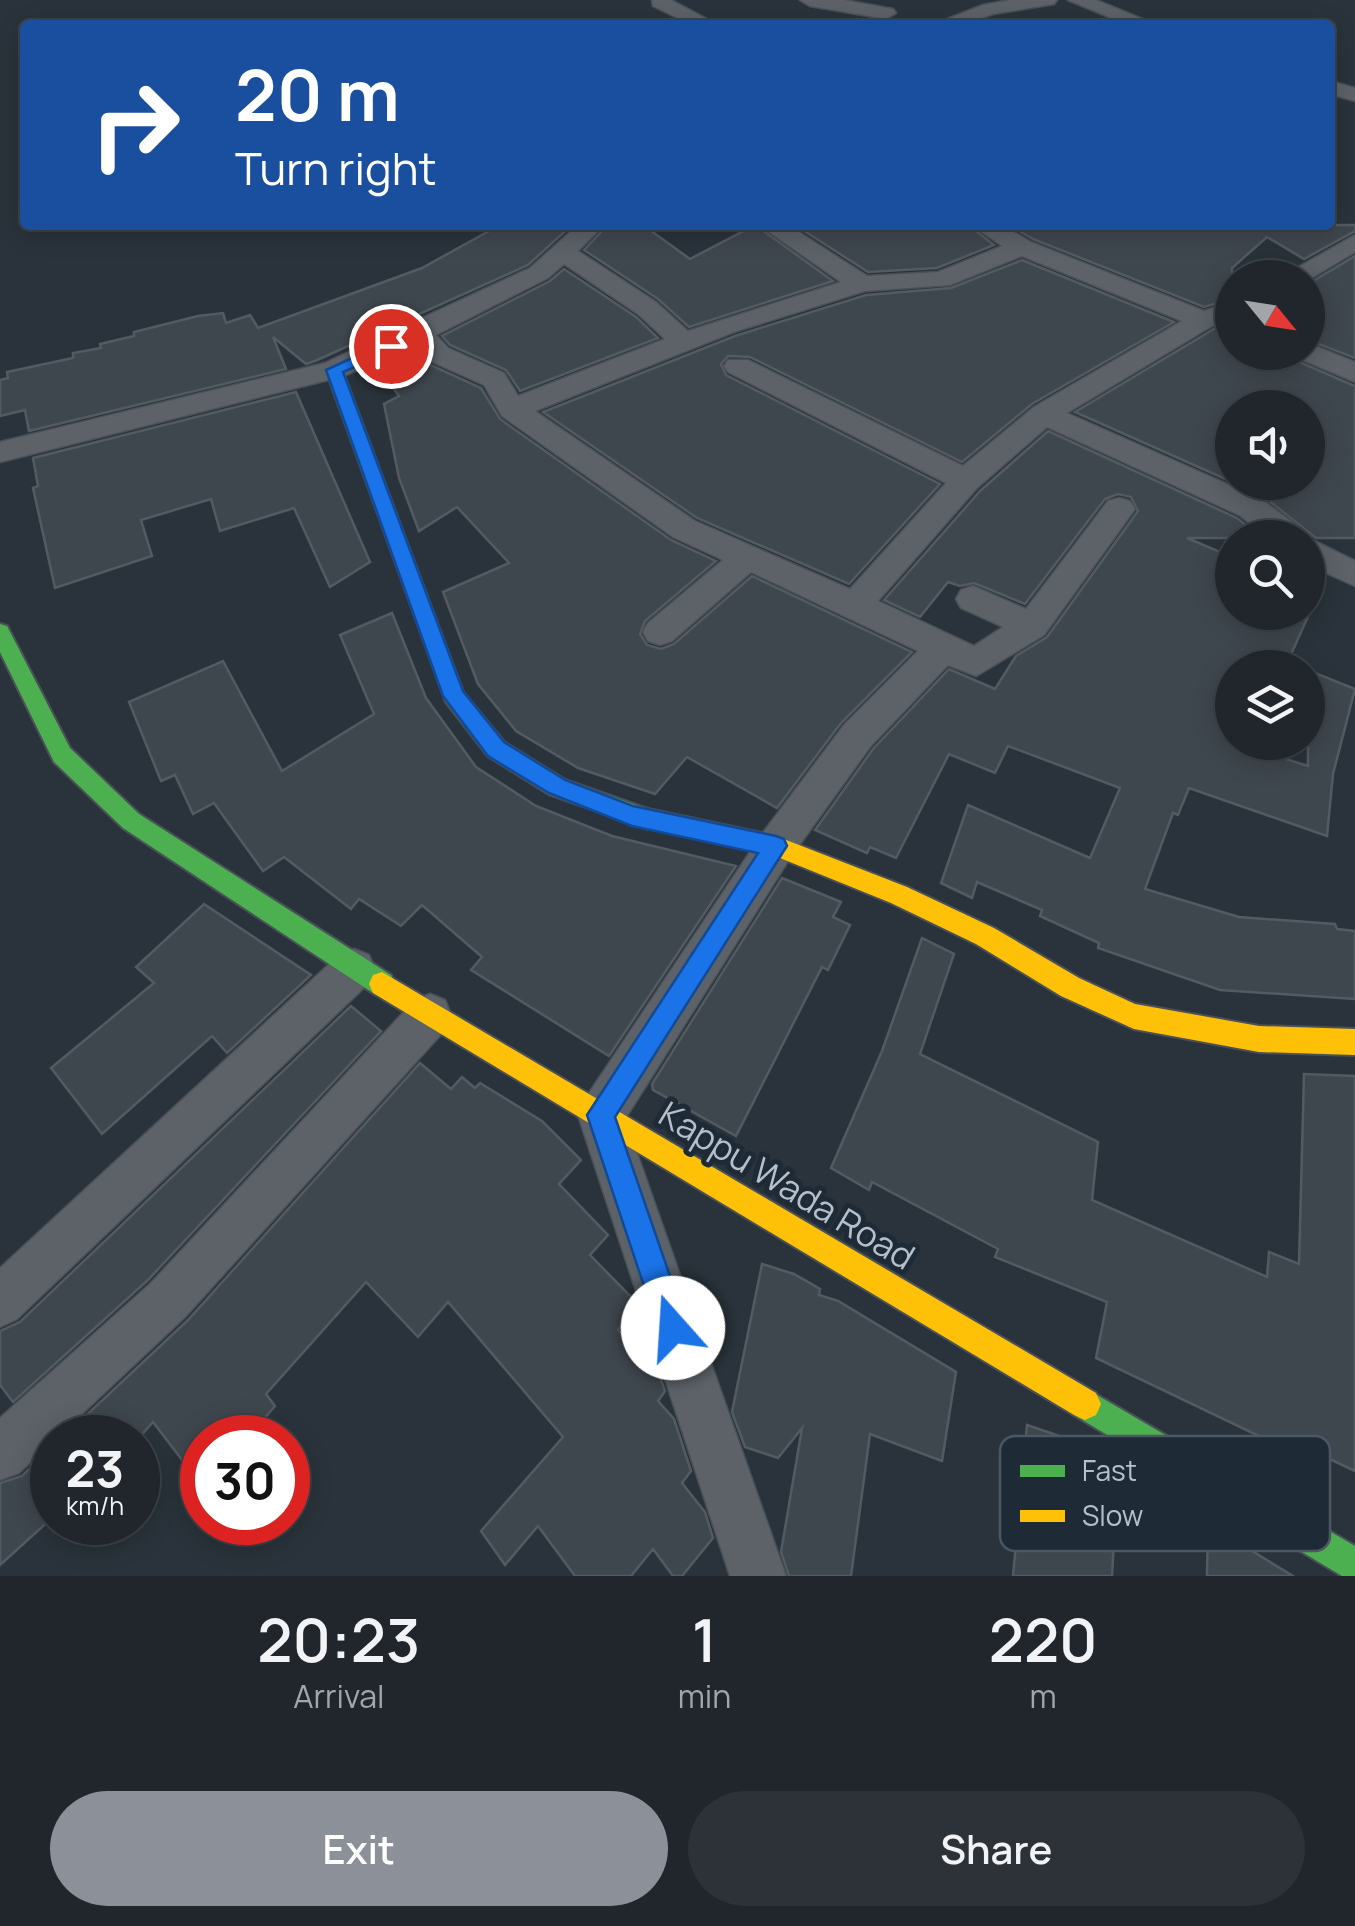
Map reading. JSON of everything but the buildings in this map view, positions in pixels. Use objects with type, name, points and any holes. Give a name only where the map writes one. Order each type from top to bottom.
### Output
[{"type":"street","points":[[810,0],[886,13]]},
{"type":"street","points":[[857,0],[896,20]]},
{"type":"street","points":[[957,20],[990,9],[1047,0]]},
{"type":"street","points":[[1078,0],[1133,20]]},
{"type":"street","points":[[660,2],[698,20]]},
{"type":"street","points":[[0,452],[334,370],[539,274],[586,230]]},
{"type":"street","points":[[779,230],[862,284]]},
{"type":"street","points":[[993,230],[1022,247],[1215,313]]},
{"type":"street","points":[[1324,260],[1355,242]]},
{"type":"street","points":[[512,409],[684,342],[862,284],[899,279],[941,280],[1022,247]]},
{"type":"street","points":[[562,252],[647,308],[684,342]]},
{"type":"street","points":[[855,606],[966,480],[1044,414],[1215,320]]},
{"type":"street","points":[[419,333],[438,354],[494,379],[512,409],[684,528],[976,662],[1032,626],[1120,509]]},
{"type":"street","points":[[1325,359],[1355,372]]},
{"type":"street","points":[[738,366],[966,480]]},
{"type":"street","points":[[334,370],[454,696],[496,749],[557,786],[632,816],[776,846],[900,895],[985,936],[1070,987],[1134,1016],[1258,1039],[1355,1042]]},
{"type":"street","points":[[1044,414],[1250,508],[1267,520]]},
{"type":"street","points":[[660,632],[750,556]]},
{"type":"street","points":[[1325,561],[1355,574]]},
{"type":"street","points":[[973,599],[1032,626]]},
{"type":"street","name":"Kappu Wada Road","points":[[0,632],[62,755],[131,821],[354,969],[1140,1436]]},
{"type":"street","points":[[758,1576],[601,1115],[776,846],[858,736],[942,648]]},
{"type":"street","points":[[0,1302],[354,969]]},
{"type":"street","points":[[0,1454],[168,1300],[430,1015]]},
{"type":"street","name":"Kappu Wada Road","points":[[1330,1549],[1355,1564]]},
{"type":"traffic: fast","points":[[334,370],[454,696],[496,749],[557,787],[648,819]]},
{"type":"traffic: fast","points":[[0,632],[62,755],[131,821],[382,984]]},
{"type":"traffic: fast","points":[[1085,1404],[1139,1436]]},
{"type":"traffic: fast","points":[[1330,1550],[1355,1565]]},
{"type":"traffic: slow","points":[[648,819],[776,846],[899,895],[985,936],[1070,987],[1134,1016],[1259,1039],[1355,1042]]},
{"type":"traffic: slow","points":[[382,984],[1085,1404]]},
{"type":"route","points":[[391,346],[334,370],[454,696],[496,749],[557,786],[632,816],[776,846],[601,1115],[673,1328]]}]
